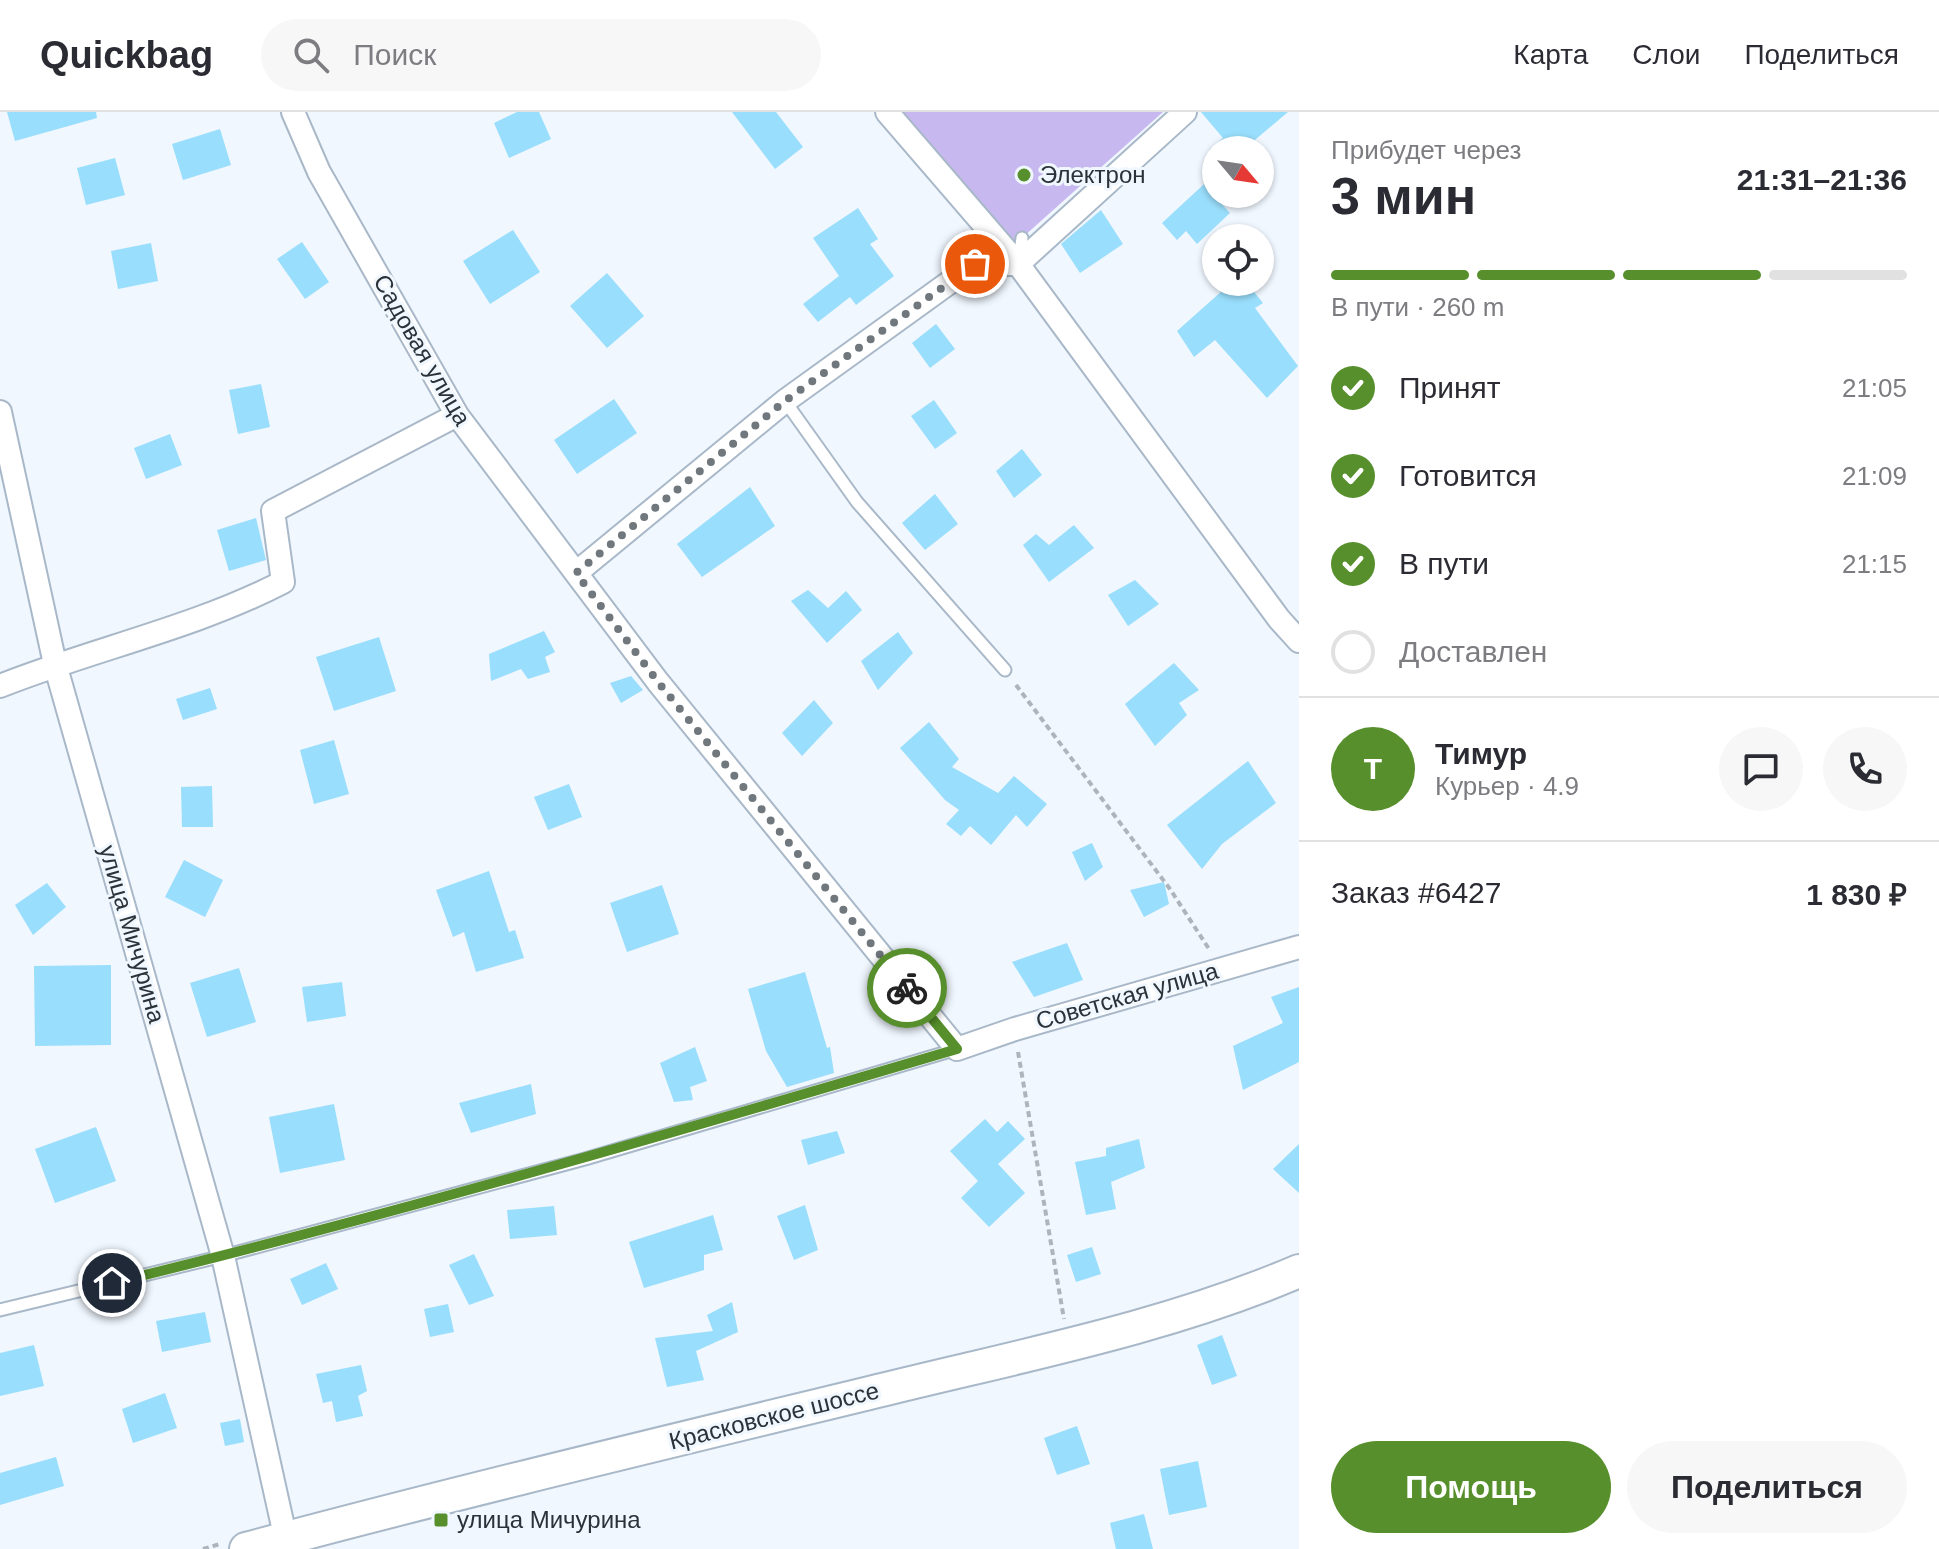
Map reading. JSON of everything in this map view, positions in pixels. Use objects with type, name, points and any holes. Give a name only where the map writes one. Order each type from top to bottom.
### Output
[{"type":"main road","name":"Красковское шоссе","points":[[246,1549],[287,1544],[1078,1341],[1210,1305],[1299,1271]]},
{"type":"street","name":"Садовая улица","points":[[293,112],[319,172],[457,415],[658,682],[957,1049]]},
{"type":"street","points":[[887,112],[1018,264],[1299,641]]},
{"type":"street","points":[[576,573],[785,401],[975,264],[1018,264],[1185,112]]},
{"type":"street","name":"улица Мичурина","points":[[0,412],[55,664],[223,1256],[287,1544]]},
{"type":"street","points":[[0,686],[55,664],[242,603],[283,582],[273,511],[457,415]]},
{"type":"street","name":"Советская улица","points":[[957,1049],[1015,1029],[1299,947]]},
{"type":"lane","points":[[1018,264],[1022,238]]},
{"type":"lane","points":[[785,401],[857,502],[1005,670]]},
{"type":"lane","points":[[0,1310],[223,1256],[585,1159],[957,1049]]},
{"type":"path","points":[[1005,670],[1170,889],[1221,968]]},
{"type":"path","points":[[1015,1029],[1065,1324]]},
{"type":"shaded area","name":"Электрон","points":[[903,112],[1163,112],[1013,246]]},
{"type":"building","points":[[7,112],[96,112],[97,118],[15,141]]},
{"type":"building","points":[[517,112],[539,112],[551,139],[509,158],[494,123]]},
{"type":"building","points":[[732,112],[776,112],[803,147],[775,169]]},
{"type":"building","points":[[1201,112],[1288,112],[1260,136],[1221,136]]},
{"type":"building","points":[[220,129],[231,165],[183,180],[172,144]]},
{"type":"building","points":[[115,158],[125,195],[86,205],[77,168]]},
{"type":"building","points":[[1202,186],[1202,208],[1225,208],[1230,213],[1218,224],[1202,224],[1202,239],[1197,244],[1186,231],[1177,240],[1162,223]]},
{"type":"building","points":[[858,208],[878,239],[870,244],[894,276],[856,305],[850,297],[818,322],[803,304],[839,276],[813,238]]},
{"type":"building","points":[[1101,210],[1123,244],[1080,273],[1061,244]]},
{"type":"building","points":[[513,230],[540,272],[490,304],[463,261]]},
{"type":"building","points":[[302,242],[329,282],[305,299],[277,259]]},
{"type":"building","points":[[151,243],[158,281],[118,289],[111,251]]},
{"type":"building","points":[[607,273],[644,316],[607,348],[570,306]]},
{"type":"building","points":[[1216,296],[1257,296],[1263,303],[1255,308],[1298,366],[1267,398],[1215,340],[1194,357],[1177,331]]},
{"type":"building","points":[[936,324],[955,349],[930,368],[912,343]]},
{"type":"building","points":[[261,384],[270,427],[238,434],[229,390]]},
{"type":"building","points":[[614,399],[637,433],[577,474],[554,440]]},
{"type":"building","points":[[934,400],[957,433],[935,449],[911,416]]},
{"type":"building","points":[[170,434],[182,465],[146,479],[134,448]]},
{"type":"building","points":[[1022,449],[1042,475],[1014,498],[996,471]]},
{"type":"building","points":[[750,487],[775,526],[702,577],[677,544]]},
{"type":"building","points":[[935,494],[958,524],[925,550],[902,523]]},
{"type":"building","points":[[256,518],[266,560],[229,571],[217,530]]},
{"type":"building","points":[[1074,525],[1094,548],[1049,582],[1023,545],[1036,534],[1049,545]]},
{"type":"building","points":[[1135,580],[1159,604],[1128,626],[1108,595]]},
{"type":"building","points":[[808,590],[828,608],[846,591],[862,610],[827,643],[791,601]]},
{"type":"building","points":[[544,631],[555,652],[545,657],[550,672],[528,679],[521,669],[491,681],[489,654]]},
{"type":"building","points":[[898,632],[913,653],[878,690],[861,661]]},
{"type":"building","points":[[379,637],[396,691],[334,711],[316,657]]},
{"type":"building","points":[[1174,663],[1199,690],[1179,703],[1187,715],[1155,746],[1125,704]]},
{"type":"building","points":[[631,676],[643,690],[621,703],[610,683]]},
{"type":"building","points":[[210,688],[217,709],[183,720],[176,699]]},
{"type":"building","points":[[814,700],[833,723],[802,756],[782,733]]},
{"type":"building","points":[[929,722],[959,759],[952,767],[998,793],[1014,776],[1047,804],[1027,827],[1016,815],[991,845],[970,826],[961,836],[946,824],[959,810],[945,800],[900,748]]},
{"type":"building","points":[[334,740],[349,794],[314,804],[300,750]]},
{"type":"building","points":[[1248,761],[1276,803],[1222,844],[1202,869],[1167,825]]},
{"type":"building","points":[[569,784],[582,817],[548,830],[534,797]]},
{"type":"building","points":[[212,786],[213,827],[182,827],[181,787]]},
{"type":"building","points":[[1092,843],[1103,867],[1085,881],[1072,852]]},
{"type":"building","points":[[184,860],[223,880],[205,917],[165,897]]},
{"type":"building","points":[[489,871],[509,932],[515,930],[524,958],[476,972],[464,932],[453,937],[436,890]]},
{"type":"building","points":[[1164,882],[1169,904],[1144,917],[1130,890]]},
{"type":"building","points":[[47,883],[66,907],[33,935],[15,905]]},
{"type":"building","points":[[662,885],[679,934],[627,952],[610,903]]},
{"type":"building","points":[[1067,943],[1083,980],[1034,997],[1012,962]]},
{"type":"building","points":[[111,965],[111,1045],[35,1046],[34,966]]},
{"type":"building","points":[[239,968],[256,1022],[207,1037],[190,983]]},
{"type":"building","points":[[805,972],[827,1048],[830,1047],[834,1073],[787,1087],[766,1051],[748,989]]},
{"type":"building","points":[[342,982],[346,1016],[307,1022],[302,987]]},
{"type":"building","points":[[1299,987],[1299,1062],[1243,1090],[1233,1046],[1283,1023],[1271,997]]},
{"type":"building","points":[[695,1047],[707,1081],[690,1087],[693,1100],[674,1102],[660,1063]]},
{"type":"building","points":[[531,1084],[536,1114],[471,1133],[459,1103]]},
{"type":"building","points":[[334,1104],[345,1160],[280,1173],[269,1117]]},
{"type":"building","points":[[985,1119],[997,1132],[1008,1121],[1025,1139],[998,1164],[1025,1193],[989,1227],[961,1198],[978,1181],[950,1151]]},
{"type":"building","points":[[96,1127],[116,1181],[55,1203],[35,1149]]},
{"type":"building","points":[[837,1131],[845,1153],[808,1165],[801,1140]]},
{"type":"building","points":[[1139,1139],[1145,1168],[1111,1182],[1116,1209],[1086,1215],[1075,1162],[1106,1156],[1106,1148]]},
{"type":"building","points":[[1299,1144],[1299,1193],[1273,1169]]},
{"type":"building","points":[[805,1205],[818,1250],[794,1260],[777,1216]]},
{"type":"building","points":[[554,1206],[557,1235],[510,1239],[507,1210]]},
{"type":"building","points":[[713,1215],[723,1250],[704,1255],[704,1270],[644,1288],[629,1242]]},
{"type":"building","points":[[1092,1247],[1101,1274],[1076,1282],[1067,1255]]},
{"type":"building","points":[[474,1254],[494,1296],[469,1305],[449,1265]]},
{"type":"building","points":[[326,1263],[338,1289],[302,1305],[290,1279]]},
{"type":"building","points":[[732,1302],[738,1332],[696,1351],[704,1380],[667,1387],[655,1338],[713,1331],[707,1315]]},
{"type":"building","points":[[448,1304],[454,1332],[430,1337],[424,1309]]},
{"type":"building","points":[[205,1312],[211,1342],[162,1352],[156,1321]]},
{"type":"building","points":[[1222,1335],[1237,1376],[1212,1385],[1197,1345]]},
{"type":"building","points":[[34,1345],[44,1386],[0,1396],[0,1353]]},
{"type":"building","points":[[361,1365],[367,1391],[358,1396],[363,1416],[336,1422],[332,1401],[323,1403],[316,1374]]},
{"type":"building","points":[[165,1393],[177,1428],[133,1443],[122,1409]]},
{"type":"building","points":[[240,1419],[244,1442],[225,1446],[220,1423]]},
{"type":"building","points":[[1077,1426],[1090,1464],[1057,1475],[1044,1438]]},
{"type":"building","points":[[56,1457],[64,1486],[0,1505],[0,1473]]},
{"type":"building","points":[[1198,1461],[1207,1507],[1169,1515],[1160,1469]]},
{"type":"building","points":[[1144,1514],[1153,1549],[1116,1549],[1110,1523]]},
{"type":"way so far","points":[[907,988],[658,682],[576,573],[785,401],[975,264]]},
{"type":"place","name":"Электрон","points":[[1024,175]]},
{"type":"place","name":"улица Мичурина","points":[[441,1520]]},
{"type":"route","points":[[112,1283],[585,1159],[957,1049],[907,988]]}]
